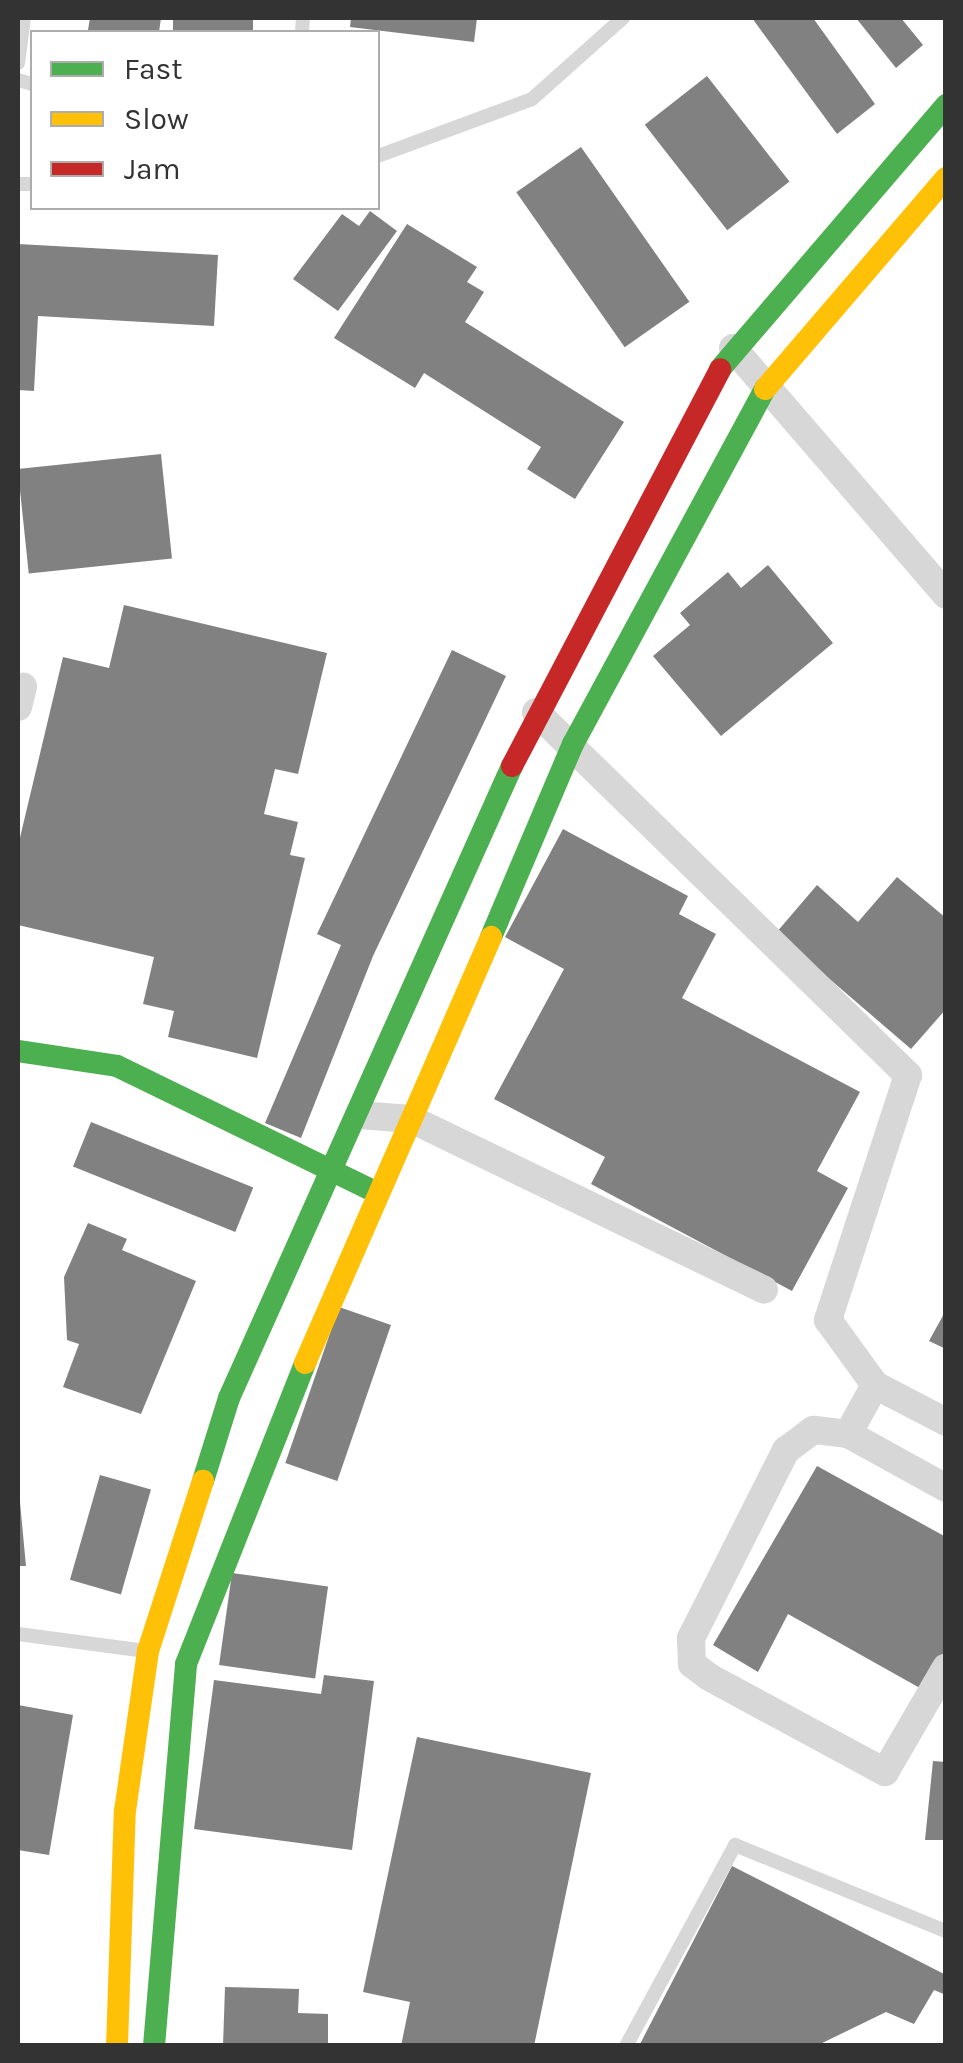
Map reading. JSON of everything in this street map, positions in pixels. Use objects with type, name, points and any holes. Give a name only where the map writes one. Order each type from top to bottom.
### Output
[{"type":"main road","points":[[118,2046],[124,1811],[148,1651],[228,1398],[536,712],[733,348],[946,105]]},
{"type":"main road","points":[[154,2046],[186,1664],[373,1191],[417,1107],[572,744],[767,386],[946,178]]},
{"type":"main road","points":[[18,1051],[117,1066],[373,1191]]},
{"type":"main road","points":[[124,1811],[173,1816]]},
{"type":"street","points":[[733,348],[946,595]]},
{"type":"street","points":[[536,712],[908,1075],[828,1320],[876,1386],[946,1422]]},
{"type":"street","points":[[358,1115],[417,1107],[764,1290]]},
{"type":"street","points":[[848,1434],[876,1386]]},
{"type":"street","points":[[946,1488],[848,1434],[814,1430],[786,1450],[691,1638],[692,1664],[885,1772],[946,1668]]},
{"type":"lane","points":[[18,64],[24,18]]},
{"type":"lane","points":[[380,155],[532,100],[623,18]]},
{"type":"lane","points":[[18,1634],[148,1651],[186,1664]]},
{"type":"lane","points":[[626,2046],[735,1845],[946,1932]]},
{"type":"building","points":[[90,18],[161,18],[159,30],[88,30]]},
{"type":"building","points":[[173,18],[253,18],[253,30],[173,30]]},
{"type":"building","points":[[351,18],[477,18],[474,42],[350,27]]},
{"type":"building","points":[[752,18],[813,18],[875,104],[837,134]]},
{"type":"building","points":[[856,18],[901,18],[923,45],[896,68]]},
{"type":"building","points":[[707,76],[789,182],[727,230],[645,125]]},
{"type":"building","points":[[581,147],[689,302],[625,347],[516,192]]},
{"type":"building","points":[[370,211],[397,231],[338,311],[293,279],[342,214],[359,226]]},
{"type":"building","points":[[407,224],[477,267],[467,282],[484,292],[465,322],[624,422],[575,499],[527,469],[541,447],[424,373],[415,388],[334,338]]},
{"type":"building","points":[[18,244],[218,255],[214,326],[38,316],[34,391],[18,390]]},
{"type":"building","points":[[161,454],[172,558],[29,573],[18,469]]},
{"type":"building","points":[[768,565],[833,643],[721,736],[653,656],[690,625],[680,613],[728,572],[741,588]]},
{"type":"building","points":[[124,605],[327,653],[298,774],[275,769],[264,814],[298,822],[290,855],[305,858],[257,1058],[168,1037],[174,1011],[143,1004],[154,957],[18,925],[18,846],[63,657],[109,668]]},
{"type":"building","points":[[452,650],[506,676],[373,956],[301,1138],[265,1123],[341,945],[317,934]]},
{"type":"building","points":[[563,829],[688,896],[679,914],[716,934],[682,998],[860,1092],[817,1171],[848,1188],[792,1291],[591,1184],[605,1157],[494,1099],[564,969],[505,937]]},
{"type":"building","points":[[897,877],[946,918],[946,1009],[911,1049],[776,933],[817,885],[858,922]]},
{"type":"building","points":[[91,1122],[253,1188],[235,1232],[73,1167]]},
{"type":"building","points":[[88,1223],[127,1239],[122,1250],[196,1281],[141,1414],[63,1387],[79,1344],[67,1340],[64,1277]]},
{"type":"building","points":[[339,1307],[391,1325],[337,1481],[285,1463]]},
{"type":"building","points":[[946,1310],[946,1349],[929,1341]]},
{"type":"building","points":[[817,1466],[946,1537],[946,1659],[927,1692],[788,1614],[758,1672],[713,1645]]},
{"type":"building","points":[[100,1475],[151,1490],[121,1594],[70,1580]]},
{"type":"building","points":[[18,1481],[26,1566],[18,1566]]},
{"type":"building","points":[[232,1573],[328,1586],[315,1679],[219,1665]]},
{"type":"building","points":[[324,1675],[374,1681],[352,1850],[194,1829],[214,1680],[321,1694]]},
{"type":"building","points":[[18,1705],[73,1715],[49,1855],[18,1850]]},
{"type":"building","points":[[417,1737],[591,1773],[534,2046],[401,2046],[410,2002],[363,1992]]},
{"type":"building","points":[[933,1761],[946,1762],[946,1840],[925,1840]]},
{"type":"building","points":[[732,1866],[946,1975],[946,1995],[934,1990],[914,2024],[886,2012],[816,2046],[639,2046]]},
{"type":"building","points":[[225,1987],[299,1989],[298,2013],[328,2014],[328,2046],[223,2046]]},
{"type":"traffic: fast","points":[[720,369],[946,105]]},
{"type":"traffic: fast","points":[[491,937],[573,744],[765,389]]},
{"type":"traffic: fast","points":[[203,1481],[229,1398],[512,766]]},
{"type":"traffic: fast","points":[[18,1051],[117,1066],[373,1191]]},
{"type":"traffic: fast","points":[[154,2046],[186,1664],[305,1363]]},
{"type":"traffic: slow","points":[[765,389],[946,178]]},
{"type":"traffic: slow","points":[[305,1363],[491,937]]},
{"type":"traffic: slow","points":[[117,2046],[125,1811],[148,1651],[203,1481]]},
{"type":"traffic: jam","points":[[512,766],[720,369]]}]
